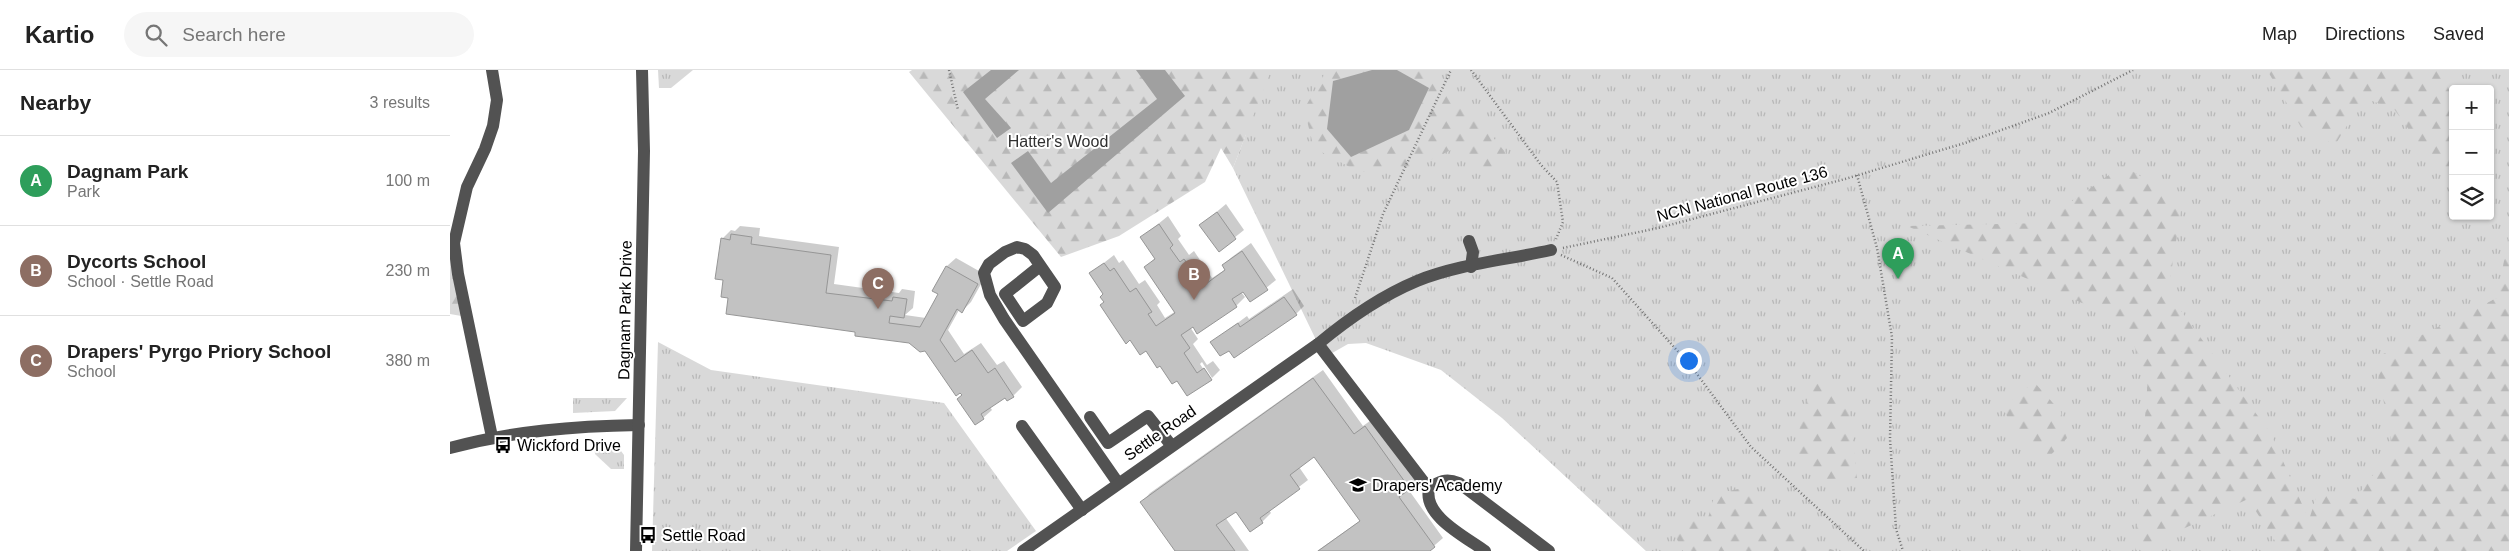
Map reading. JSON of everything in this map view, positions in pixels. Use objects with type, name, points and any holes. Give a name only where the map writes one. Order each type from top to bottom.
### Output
[{"type":"street","points":[[492,70],[497,100],[493,126],[485,149],[467,187],[454,243],[458,274],[492,437]]},
{"type":"street","name":"Dagnam Park Drive","points":[[636,551],[644,151],[642,70]]},
{"type":"street","points":[[1468,241],[1473,252],[1471,267]]},
{"type":"street","points":[[1040,266],[1005,294],[1023,322],[1047,303],[1055,287],[1033,255],[1025,249],[1017,247],[1005,252],[989,264],[984,273],[985,282],[1004,319],[1118,483]]},
{"type":"street","name":"Settle Road","points":[[1023,551],[1318,344],[1348,319],[1418,281],[1471,267],[1551,250]]},
{"type":"street","points":[[1318,344],[1429,488]]},
{"type":"street","points":[[1090,417],[1108,443],[1148,416],[1171,446]]},
{"type":"street","points":[[450,448],[492,437],[579,426],[639,425]]},
{"type":"street","points":[[1022,426],[1082,510]]},
{"type":"street","points":[[1485,551],[1436,514],[1427,498],[1429,488],[1438,482],[1449,479],[1459,483],[1549,551]]},
{"type":"path","points":[[949,70],[958,110]]},
{"type":"path","points":[[1348,319],[1383,214],[1451,70]]},
{"type":"path","points":[[1471,70],[1541,165],[1557,182],[1563,222],[1551,250],[1612,278],[1691,366],[1751,447],[1864,551]]},
{"type":"path","name":"NCN National Route 136","points":[[1551,250],[1658,228],[1857,175],[1965,143],[2049,113],[2133,70]]},
{"type":"path","points":[[1857,175],[1878,248],[1892,337],[1890,439],[1896,529],[1903,551]]},
{"type":"green space","points":[[658,70],[693,70],[671,88],[659,88]]},
{"type":"green space","name":"Hatter's Wood","points":[[912,70],[1271,70],[1233,168],[1221,148],[1205,182],[1119,236],[1061,257],[909,72]]},
{"type":"green space","points":[[1203,70],[2509,70],[2509,551],[1646,551],[1502,418],[1441,370],[1366,343],[1348,344],[1327,356],[1318,344],[1233,168],[1246,134]]},
{"type":"green space","points":[[1327,70],[1432,70],[1471,111],[1506,153],[1488,180],[1455,148],[1414,168],[1359,172],[1314,148],[1304,109]]},
{"type":"green space","points":[[2267,70],[2441,70],[2449,91],[2449,185],[2394,109],[2364,98],[2335,145],[2301,127]]},
{"type":"green space","points":[[2123,165],[2182,203],[2168,293],[2271,434],[2309,520],[2318,491],[2355,499],[2393,448],[2375,358],[2497,298],[2509,234],[2509,551],[2275,551],[2279,547],[2248,499],[2135,551],[2148,377],[2123,321],[1907,226],[2041,223]]},
{"type":"green space","points":[[450,234],[467,317],[450,314]]},
{"type":"green space","points":[[658,342],[711,370],[944,403],[1036,531],[1007,551],[652,551]]},
{"type":"green space","points":[[1812,382],[1837,388],[1850,415],[1857,478],[1822,481],[1794,449]]},
{"type":"green space","points":[[2034,382],[2061,412],[2067,438],[2047,459],[2017,440],[2003,407]]},
{"type":"green space","points":[[573,398],[627,398],[615,411],[573,413]]},
{"type":"green space","points":[[594,443],[615,443],[624,455],[624,469],[611,469],[595,454]]},
{"type":"green space","points":[[1747,487],[1787,526],[1808,540],[1836,551],[1683,551],[1667,520],[1708,518],[1715,494]]},
{"type":"shaded area","points":[[991,70],[1019,70],[985,99],[1011,128],[997,138],[963,92]]},
{"type":"shaded area","points":[[1136,70],[1165,70],[1185,96],[1048,213],[1011,163],[1028,151],[1051,183],[1157,99]]},
{"type":"shaded area","points":[[1372,70],[1397,70],[1429,88],[1409,130],[1351,157],[1327,129],[1333,81]]},
{"type":"building","points":[[1217,212],[1236,239],[1219,252],[1199,225]]},
{"type":"building","points":[[1159,224],[1173,245],[1170,248],[1180,262],[1184,259],[1203,286],[1225,270],[1222,265],[1242,251],[1268,290],[1250,302],[1243,292],[1232,299],[1237,307],[1197,334],[1193,327],[1181,335],[1190,348],[1184,353],[1197,373],[1204,368],[1212,380],[1187,396],[1177,381],[1172,384],[1160,366],[1157,368],[1146,351],[1140,355],[1130,340],[1126,344],[1100,305],[1104,302],[1100,297],[1103,294],[1089,273],[1104,263],[1110,271],[1114,268],[1130,292],[1136,288],[1152,312],[1148,314],[1156,326],[1175,313],[1144,267],[1155,259],[1140,237]]},
{"type":"building","points":[[731,234],[752,237],[751,244],[831,255],[826,293],[892,301],[893,297],[907,299],[904,318],[890,316],[889,323],[920,327],[938,294],[932,291],[946,266],[978,284],[962,313],[957,309],[940,340],[955,362],[972,350],[988,373],[995,368],[1014,397],[1007,401],[1005,398],[981,414],[984,419],[975,425],[957,399],[962,395],[960,393],[956,396],[925,351],[920,352],[909,343],[855,336],[855,332],[726,314],[728,298],[721,297],[723,280],[715,279],[721,238],[730,240]]},
{"type":"building","points":[[1284,297],[1297,315],[1234,358],[1229,351],[1220,356],[1210,342],[1238,323],[1240,327]]},
{"type":"building","points":[[1313,378],[1354,434],[1365,426],[1410,489],[1399,497],[1435,547],[1430,551],[1318,551],[1360,521],[1314,457],[1290,475],[1300,489],[1260,518],[1263,523],[1250,532],[1236,512],[1216,525],[1235,551],[1175,551],[1140,502]]},
{"type":"place","name":"Dagnam Park","points":[[1898,279]]},
{"type":"place","name":"Dycorts School","points":[[1194,300]]},
{"type":"place","name":"Drapers' Pyrgo Priory School","points":[[878,309]]},
{"type":"place","name":"Wickford Drive","points":[[503,445]]},
{"type":"place","name":"Drapers' Academy","points":[[1358,485]]},
{"type":"place","name":"Settle Road","points":[[648,535]]}]
